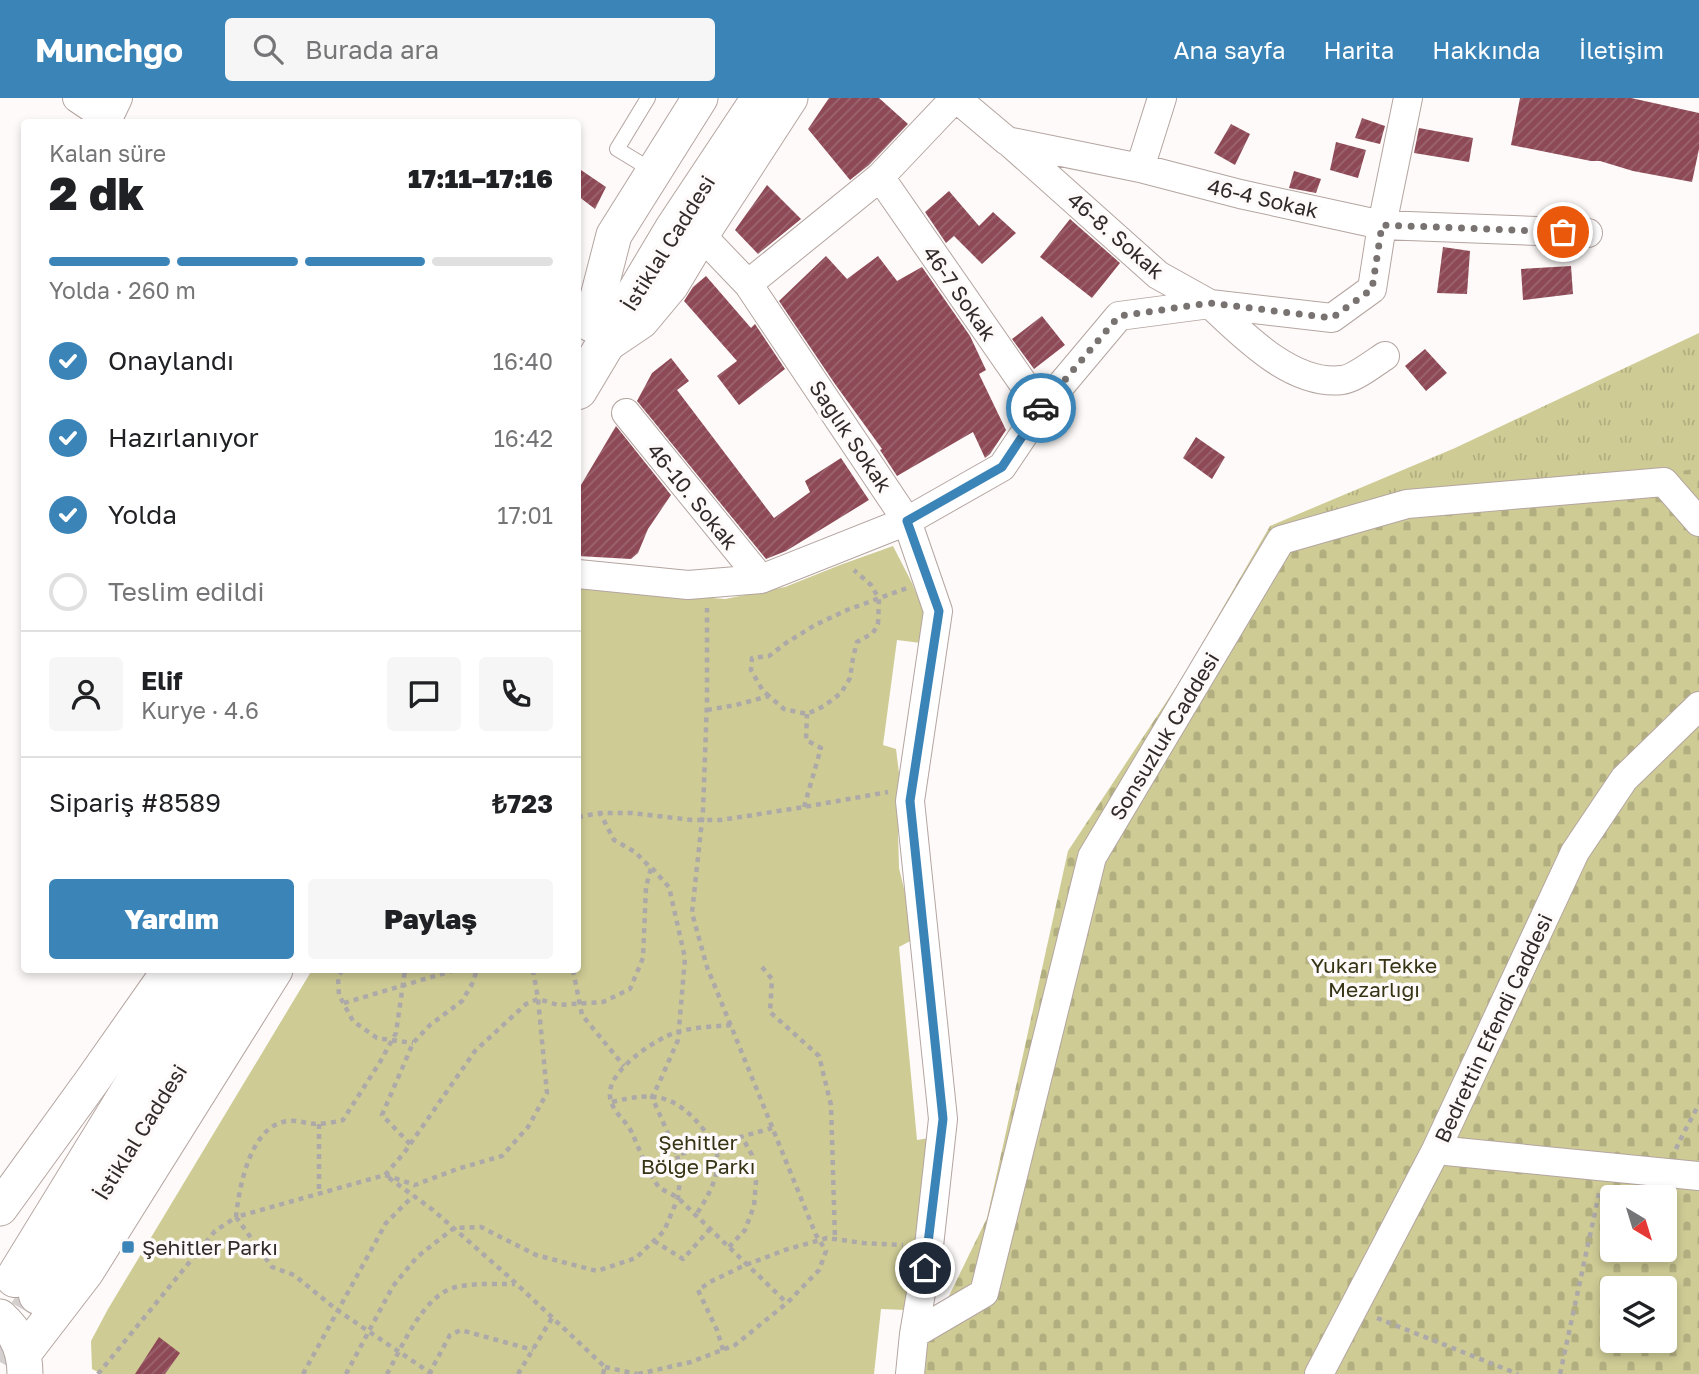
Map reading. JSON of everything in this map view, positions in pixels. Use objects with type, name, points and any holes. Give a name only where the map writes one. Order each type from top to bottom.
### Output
[{"type":"main road","name":"İstiklal Caddesi","points":[[581,378],[591,338],[733,98]]},
{"type":"main road","name":"İstiklal Caddesi","points":[[591,338],[674,229],[761,98]]},
{"type":"main road","name":"İstiklal Caddesi","points":[[202,973],[26,1287],[240,973]]},
{"type":"street","points":[[77,98],[113,108]]},
{"type":"street","points":[[591,338],[614,235],[700,98]]},
{"type":"street","points":[[591,338],[641,321],[671,285],[790,98]]},
{"type":"street","points":[[748,284],[880,177],[956,98]]},
{"type":"street","name":"46-4 Sokak","points":[[956,98],[1007,141],[1140,168],[1240,194],[1382,225],[1588,233]]},
{"type":"street","points":[[1140,168],[1162,98]]},
{"type":"street","name":"46-8. Sokak","points":[[1007,141],[1158,275],[1210,303],[1332,318],[1372,289],[1408,98]]},
{"type":"street","name":"46-7 Sokak","points":[[880,177],[1041,409]]},
{"type":"street","name":"Sağlık Sokak","points":[[701,235],[748,284],[907,521],[939,611],[910,801],[943,1119],[929,1246],[910,1374]]},
{"type":"street","points":[[581,575],[688,585],[761,579],[907,521],[1002,467],[1041,409],[1119,316],[1210,303],[1250,342],[1288,368],[1321,380],[1345,380],[1385,356]]},
{"type":"street","name":"46-10. Sokak","points":[[626,413],[761,579]]},
{"type":"street","name":"Sonsuzluk Caddesi","points":[[914,1334],[984,1293],[1092,857],[1281,540],[1407,504],[1664,482],[1699,522]]},
{"type":"street","name":"Bedrettin Efendi Caddesi","points":[[1319,1374],[1436,1150],[1574,852],[1624,779],[1699,706]]},
{"type":"street","points":[[1,1205],[168,973]]},
{"type":"street","points":[[27,1368],[273,973]]},
{"type":"street","points":[[1436,1150],[1685,1175]]},
{"type":"street","points":[[0,1317],[13,1332],[27,1368]]},
{"type":"lane","points":[[648,98],[617,149],[655,171]]},
{"type":"path","points":[[833,550],[871,584],[879,599],[878,624],[873,633],[858,642],[850,678],[841,693],[824,706],[807,714],[784,709],[763,691],[751,670],[752,658],[769,656],[815,625],[847,610],[879,599],[927,580]]},
{"type":"path","points":[[385,1175],[454,1228],[605,1367],[638,1374],[691,1362],[723,1350],[734,1345],[787,1303],[819,1270],[826,1251],[772,1128],[707,967],[692,913],[702,820],[707,710],[706,610],[712,583]]},
{"type":"path","points":[[707,710],[769,696]]},
{"type":"path","points":[[804,807],[821,748],[806,740],[807,714]]},
{"type":"path","points":[[581,816],[600,813],[632,813],[692,820],[721,820],[891,791],[910,801]]},
{"type":"path","points":[[346,1374],[393,1286],[417,1257],[454,1228],[481,1227],[536,1255],[597,1271],[636,1258],[664,1231],[678,1198],[681,1170],[652,1097],[678,1040],[685,958],[669,887],[635,852],[614,840],[600,813]]},
{"type":"path","points":[[385,1175],[475,1051],[526,1004],[538,999],[558,1005],[603,1002],[630,989],[643,958],[646,887],[651,868]]},
{"type":"path","points":[[762,967],[772,979],[770,1012],[819,1056],[831,1105],[835,1239]]},
{"type":"path","points":[[340,973],[338,978],[339,995],[353,1021],[377,1038],[413,1043]]},
{"type":"path","points":[[404,973],[396,1033],[343,1120],[318,1124],[288,1121],[268,1128],[257,1141],[249,1161],[238,1194],[236,1217],[272,1267],[294,1275],[337,1310],[430,1373],[450,1335],[461,1330],[533,1350]]},
{"type":"path","points":[[344,1003],[444,973]]},
{"type":"path","points":[[410,1144],[382,1115],[413,1043],[430,1025],[462,1001],[476,973]]},
{"type":"path","points":[[98,1374],[215,1231],[236,1217],[385,1175],[415,1185],[502,1156],[528,1127],[547,1093],[534,973]]},
{"type":"path","points":[[574,973],[582,1015],[624,1066]]},
{"type":"path","points":[[731,1025],[668,1035],[624,1066],[610,1091],[612,1102],[616,1113],[630,1129],[659,1186],[678,1198],[787,1303]]},
{"type":"path","points":[[612,1102],[633,1097],[666,1098],[691,1114],[715,1144],[718,1155],[717,1174],[709,1195],[696,1215]]},
{"type":"path","points":[[1685,1175],[1674,1158],[1679,1142],[1699,1104]]},
{"type":"path","points":[[318,1124],[319,1194]]},
{"type":"path","points":[[677,1155],[772,1128]]},
{"type":"path","points":[[729,1247],[745,1230],[754,1206],[756,1181],[752,1155],[742,1137]]},
{"type":"path","points":[[1560,1374],[1605,1167]]},
{"type":"path","points":[[303,1374],[386,1223],[413,1196]]},
{"type":"path","points":[[654,1241],[682,1259],[710,1229]]},
{"type":"path","points":[[723,1350],[698,1290],[710,1282],[747,1264],[827,1238],[863,1243],[929,1246]]},
{"type":"path","points":[[387,1374],[420,1314],[436,1298],[453,1287],[516,1284]]},
{"type":"path","points":[[1353,1308],[1518,1374]]},
{"type":"path","points":[[518,1374],[552,1318]]},
{"type":"path","points":[[603,1374],[605,1367]]},
{"type":"green space","points":[[1699,333],[1699,472],[1270,526],[1455,448]]},
{"type":"green space","name":"Yukarı Tekke Mezarlığı","points":[[1699,468],[1699,1374],[923,1374],[926,1343],[987,1218],[1068,851],[1184,675],[1270,526],[1402,498],[1653,476]]},
{"type":"green space","name":"Şehitler Bölge Parkı","points":[[893,546],[926,617],[921,643],[897,640],[883,745],[896,749],[901,789],[899,868],[916,938],[899,947],[917,1140],[929,1138],[906,1310],[881,1309],[874,1374],[102,1374],[92,1369],[91,1341],[108,1309],[310,973],[581,973],[581,587],[725,599],[785,587]]},
{"type":"building","points":[[829,98],[879,98],[908,124],[869,165],[850,180],[808,129]]},
{"type":"building","points":[[1520,98],[1631,98],[1699,113],[1699,149],[1692,182],[1633,171],[1600,161],[1511,145]]},
{"type":"building","points":[[1362,118],[1385,126],[1380,144],[1355,138]]},
{"type":"building","points":[[1231,124],[1250,134],[1235,165],[1214,153]]},
{"type":"building","points":[[1419,128],[1473,138],[1469,162],[1414,153]]},
{"type":"building","points":[[1336,142],[1366,150],[1358,178],[1330,170]]},
{"type":"building","points":[[581,170],[606,187],[595,209],[581,198]]},
{"type":"building","points":[[1294,171],[1321,179],[1316,193],[1289,188]]},
{"type":"building","points":[[767,185],[801,219],[758,254],[735,230]]},
{"type":"building","points":[[949,191],[979,226],[993,212],[1016,233],[982,264],[954,236],[946,243],[925,212]]},
{"type":"building","points":[[1070,219],[1120,263],[1092,298],[1040,257]]},
{"type":"building","points":[[1443,247],[1470,251],[1467,294],[1437,293]]},
{"type":"building","points":[[826,256],[847,279],[878,256],[897,281],[922,267],[970,336],[986,370],[979,374],[1006,430],[990,454],[985,458],[973,432],[897,476],[880,450],[882,449],[779,301]]},
{"type":"building","points":[[1571,266],[1573,294],[1523,300],[1521,269]]},
{"type":"building","points":[[706,276],[751,328],[755,324],[785,369],[739,405],[717,376],[737,361],[684,301],[693,287]]},
{"type":"building","points":[[1042,316],[1065,345],[1034,369],[1012,339]]},
{"type":"building","points":[[1425,349],[1447,373],[1426,391],[1405,366]]},
{"type":"building","points":[[671,358],[689,381],[677,390],[774,518],[810,492],[805,481],[841,458],[869,500],[786,551],[766,559],[637,401],[652,373]]},
{"type":"building","points":[[616,426],[671,495],[648,529],[638,553],[631,559],[581,556],[581,485]]},
{"type":"building","points":[[1196,437],[1225,457],[1212,479],[1183,458]]},
{"type":"building","points":[[159,1337],[180,1353],[165,1374],[135,1374]]},
{"type":"tunnel","points":[[0,1362],[38,1295]]},
{"type":"way so far","points":[[1041,408],[1119,316],[1210,303],[1332,318],[1372,289],[1382,225],[1563,232]]},
{"type":"place","name":"Şehitler Parkı","points":[[128,1247]]},
{"type":"route","points":[[925,1268],[943,1119],[910,801],[939,611],[907,521],[1002,467],[1041,408]]}]
